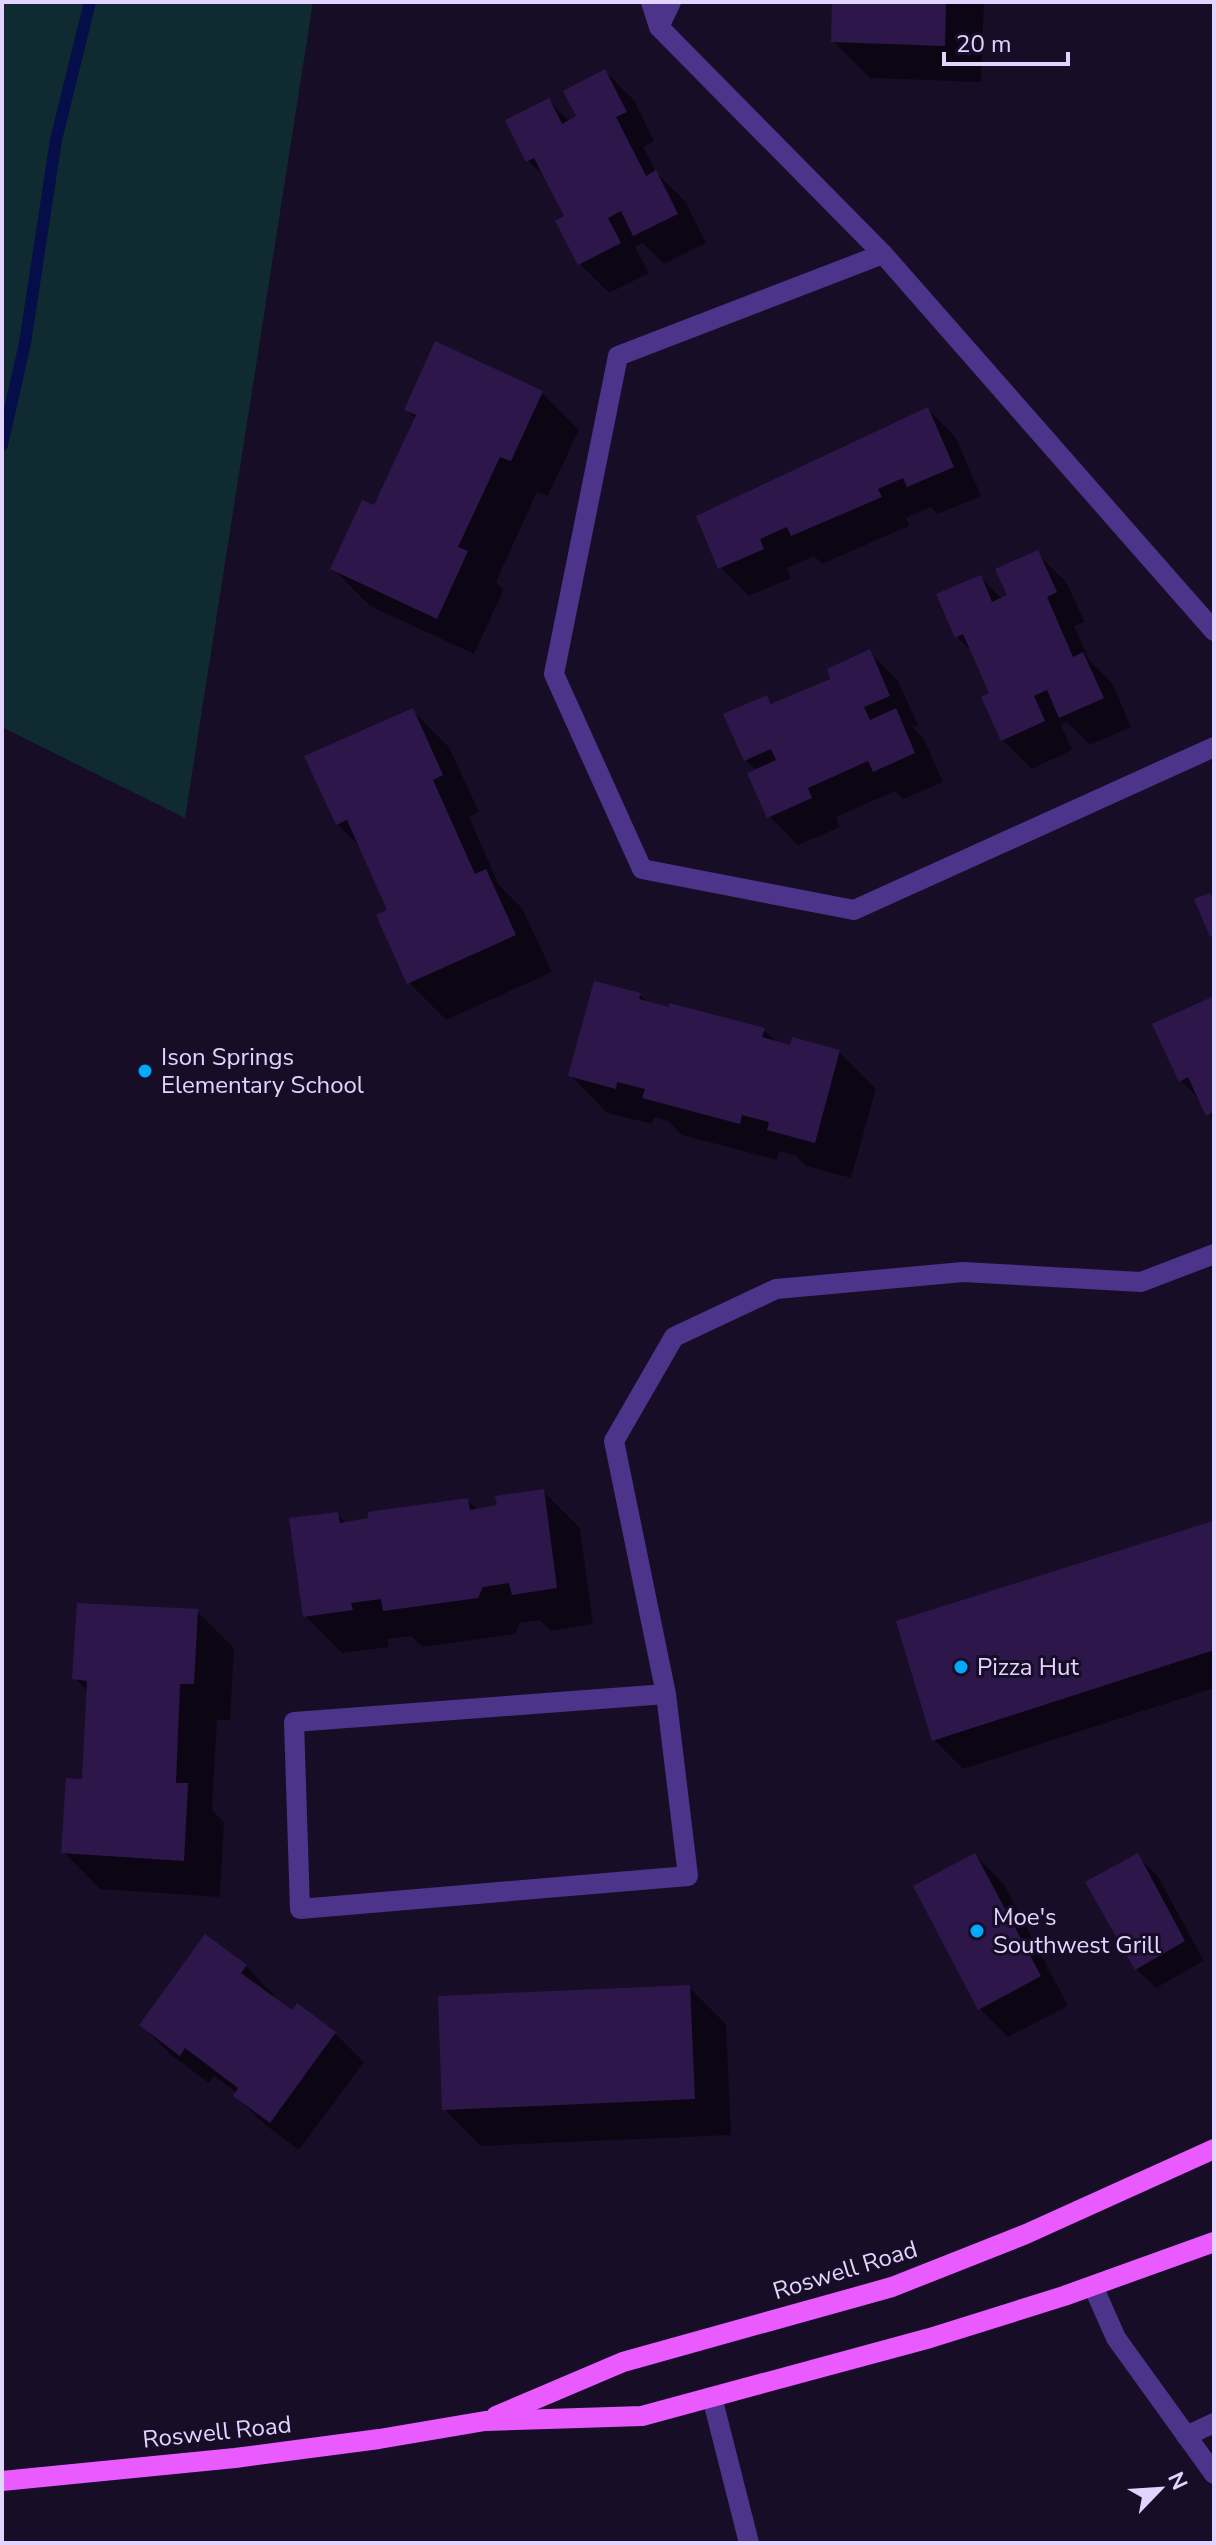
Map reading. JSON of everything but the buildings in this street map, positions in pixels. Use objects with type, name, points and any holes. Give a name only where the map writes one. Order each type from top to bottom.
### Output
[{"type":"main road","name":"Roswell Road","points":[[485,2421],[623,2362],[892,2287],[1026,2234],[1214,2149]]},
{"type":"main road","name":"Roswell Road","points":[[2,2481],[235,2458],[485,2421],[642,2416],[930,2338],[1093,2286],[1214,2242]]},
{"type":"street","points":[[651,2],[659,27],[883,254],[1214,631]]},
{"type":"street","points":[[659,27],[671,2]]},
{"type":"street","points":[[883,254],[618,356],[554,674],[642,869],[854,910],[1213,750]]},
{"type":"street","points":[[666,1694],[294,1722],[300,1909],[688,1876],[666,1694],[614,1441],[674,1337],[776,1289],[963,1272],[1141,1282],[1214,1254]]},
{"type":"street","points":[[1093,2286],[1116,2338],[1214,2474]]},
{"type":"street","points":[[712,2397],[749,2543]]},
{"type":"street","points":[[1186,2436],[1214,2423]]},
{"type":"green space","points":[[2,2],[313,2],[185,818],[2,727]]},
{"type":"waterway","points":[[2,445],[25,343],[56,140],[90,2]]},
{"type":"place","name":"Ison Springs Elementary School","points":[[145,1071]]},
{"type":"place","name":"Pizza Hut","points":[[961,1667]]},
{"type":"place","name":"Moe's Southwest Grill","points":[[977,1931]]}]
